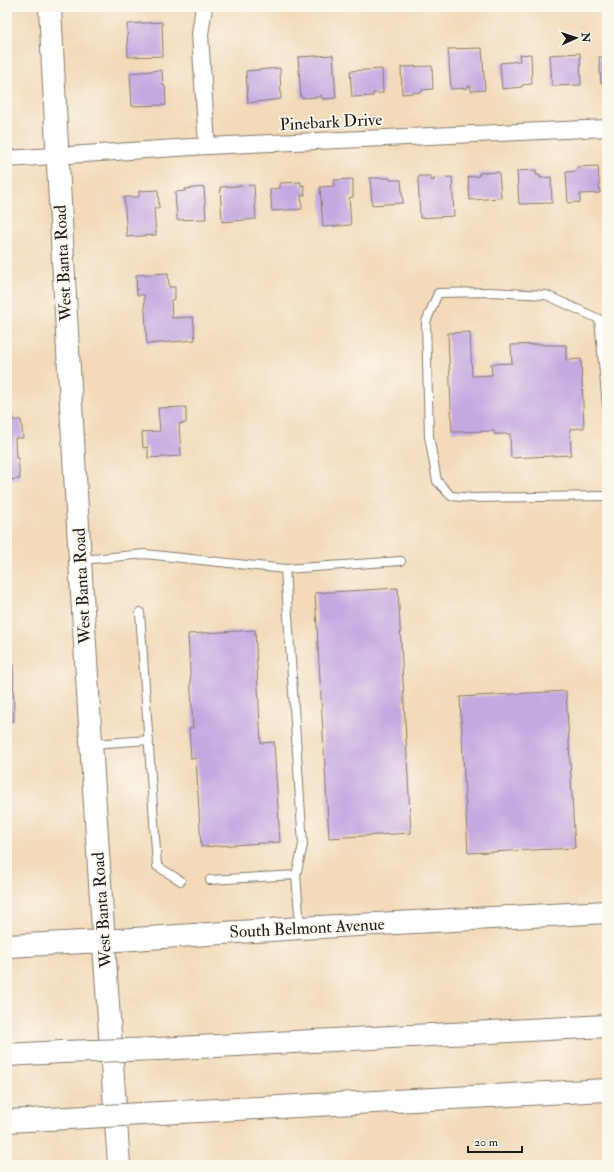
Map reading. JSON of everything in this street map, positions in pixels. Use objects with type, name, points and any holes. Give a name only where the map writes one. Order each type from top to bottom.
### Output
[{"type":"main road","name":"West Banta Road","points":[[50,7],[80,560],[103,941],[119,1165]]},
{"type":"main road","name":"South Belmont Avenue","points":[[7,946],[300,928],[607,912]]},
{"type":"main road","points":[[7,1055],[158,1049],[607,1026]]},
{"type":"main road","points":[[7,1121],[607,1090]]},
{"type":"street","points":[[204,7],[200,34],[207,146]]},
{"type":"street","name":"Pinebark Drive","points":[[7,159],[207,146],[607,128]]},
{"type":"lane","points":[[607,406],[600,319],[546,295],[490,292],[438,293],[426,322],[429,436],[436,481],[451,496],[473,498],[607,496]]},
{"type":"lane","points":[[80,560],[145,554],[285,569],[401,561]]},
{"type":"lane","points":[[285,569],[303,845],[296,875],[300,928]]},
{"type":"lane","points":[[140,612],[157,866],[181,881]]},
{"type":"lane","points":[[92,744],[149,740]]},
{"type":"lane","points":[[210,880],[296,875]]},
{"type":"building","points":[[270,7],[281,7],[272,11]]},
{"type":"building","points":[[162,22],[163,56],[128,57],[127,24]]},
{"type":"building","points":[[482,48],[485,90],[471,91],[471,86],[468,86],[468,88],[451,89],[448,49]]},
{"type":"building","points":[[580,53],[581,85],[552,86],[550,55]]},
{"type":"building","points":[[531,54],[532,84],[522,85],[522,87],[502,89],[500,63],[520,61],[519,55]]},
{"type":"building","points":[[333,55],[336,98],[322,99],[320,95],[320,97],[301,98],[298,57]]},
{"type":"building","points":[[599,57],[607,57],[607,83],[601,83]]},
{"type":"building","points":[[432,66],[433,89],[422,90],[422,92],[402,94],[401,67]]},
{"type":"building","points":[[280,68],[281,99],[248,103],[246,71]]},
{"type":"building","points":[[382,69],[383,93],[373,93],[373,96],[352,97],[350,71]]},
{"type":"building","points":[[162,70],[166,105],[132,106],[130,73]]},
{"type":"building","points":[[598,166],[600,193],[580,194],[580,202],[568,203],[566,172],[577,171],[577,167]]},
{"type":"building","points":[[536,170],[536,175],[540,175],[540,178],[551,177],[552,203],[519,204],[517,171]]},
{"type":"building","points":[[499,172],[501,198],[470,200],[468,177],[479,176],[479,173]]},
{"type":"building","points":[[418,176],[431,176],[431,180],[434,181],[434,178],[452,177],[454,216],[420,218]]},
{"type":"building","points":[[370,178],[390,178],[390,180],[401,180],[403,203],[372,205]]},
{"type":"building","points":[[353,179],[353,197],[349,198],[351,225],[323,227],[320,187],[334,186],[334,180]]},
{"type":"building","points":[[301,182],[301,186],[304,185],[305,195],[301,195],[302,209],[272,211],[270,189],[280,188],[280,183]]},
{"type":"building","points":[[254,185],[256,219],[222,222],[220,187]]},
{"type":"building","points":[[204,187],[206,219],[177,220],[175,192],[185,191],[185,189]]},
{"type":"building","points":[[158,190],[159,208],[154,208],[156,235],[127,237],[124,197],[139,197],[139,191]]},
{"type":"building","points":[[168,273],[169,287],[175,287],[175,299],[171,300],[172,318],[193,317],[195,340],[147,344],[144,295],[137,295],[136,275]]},
{"type":"building","points":[[470,332],[472,376],[492,375],[491,364],[512,363],[511,345],[566,345],[566,360],[581,359],[584,428],[570,429],[571,455],[511,458],[510,434],[494,434],[494,431],[452,432],[448,333]]},
{"type":"building","points":[[186,407],[186,423],[179,424],[181,456],[148,458],[148,447],[143,448],[142,432],[160,431],[158,408]]},
{"type":"building","points":[[7,414],[13,414],[13,420],[21,420],[23,438],[15,438],[16,458],[18,458],[20,479],[7,480]]},
{"type":"building","points":[[398,588],[411,833],[329,838],[315,593]]},
{"type":"building","points":[[255,630],[261,743],[274,742],[280,842],[201,847],[196,758],[191,759],[189,728],[193,728],[188,634]]},
{"type":"building","points":[[7,665],[13,665],[14,721],[7,721]]},
{"type":"building","points":[[566,691],[575,848],[468,853],[460,697]]}]
